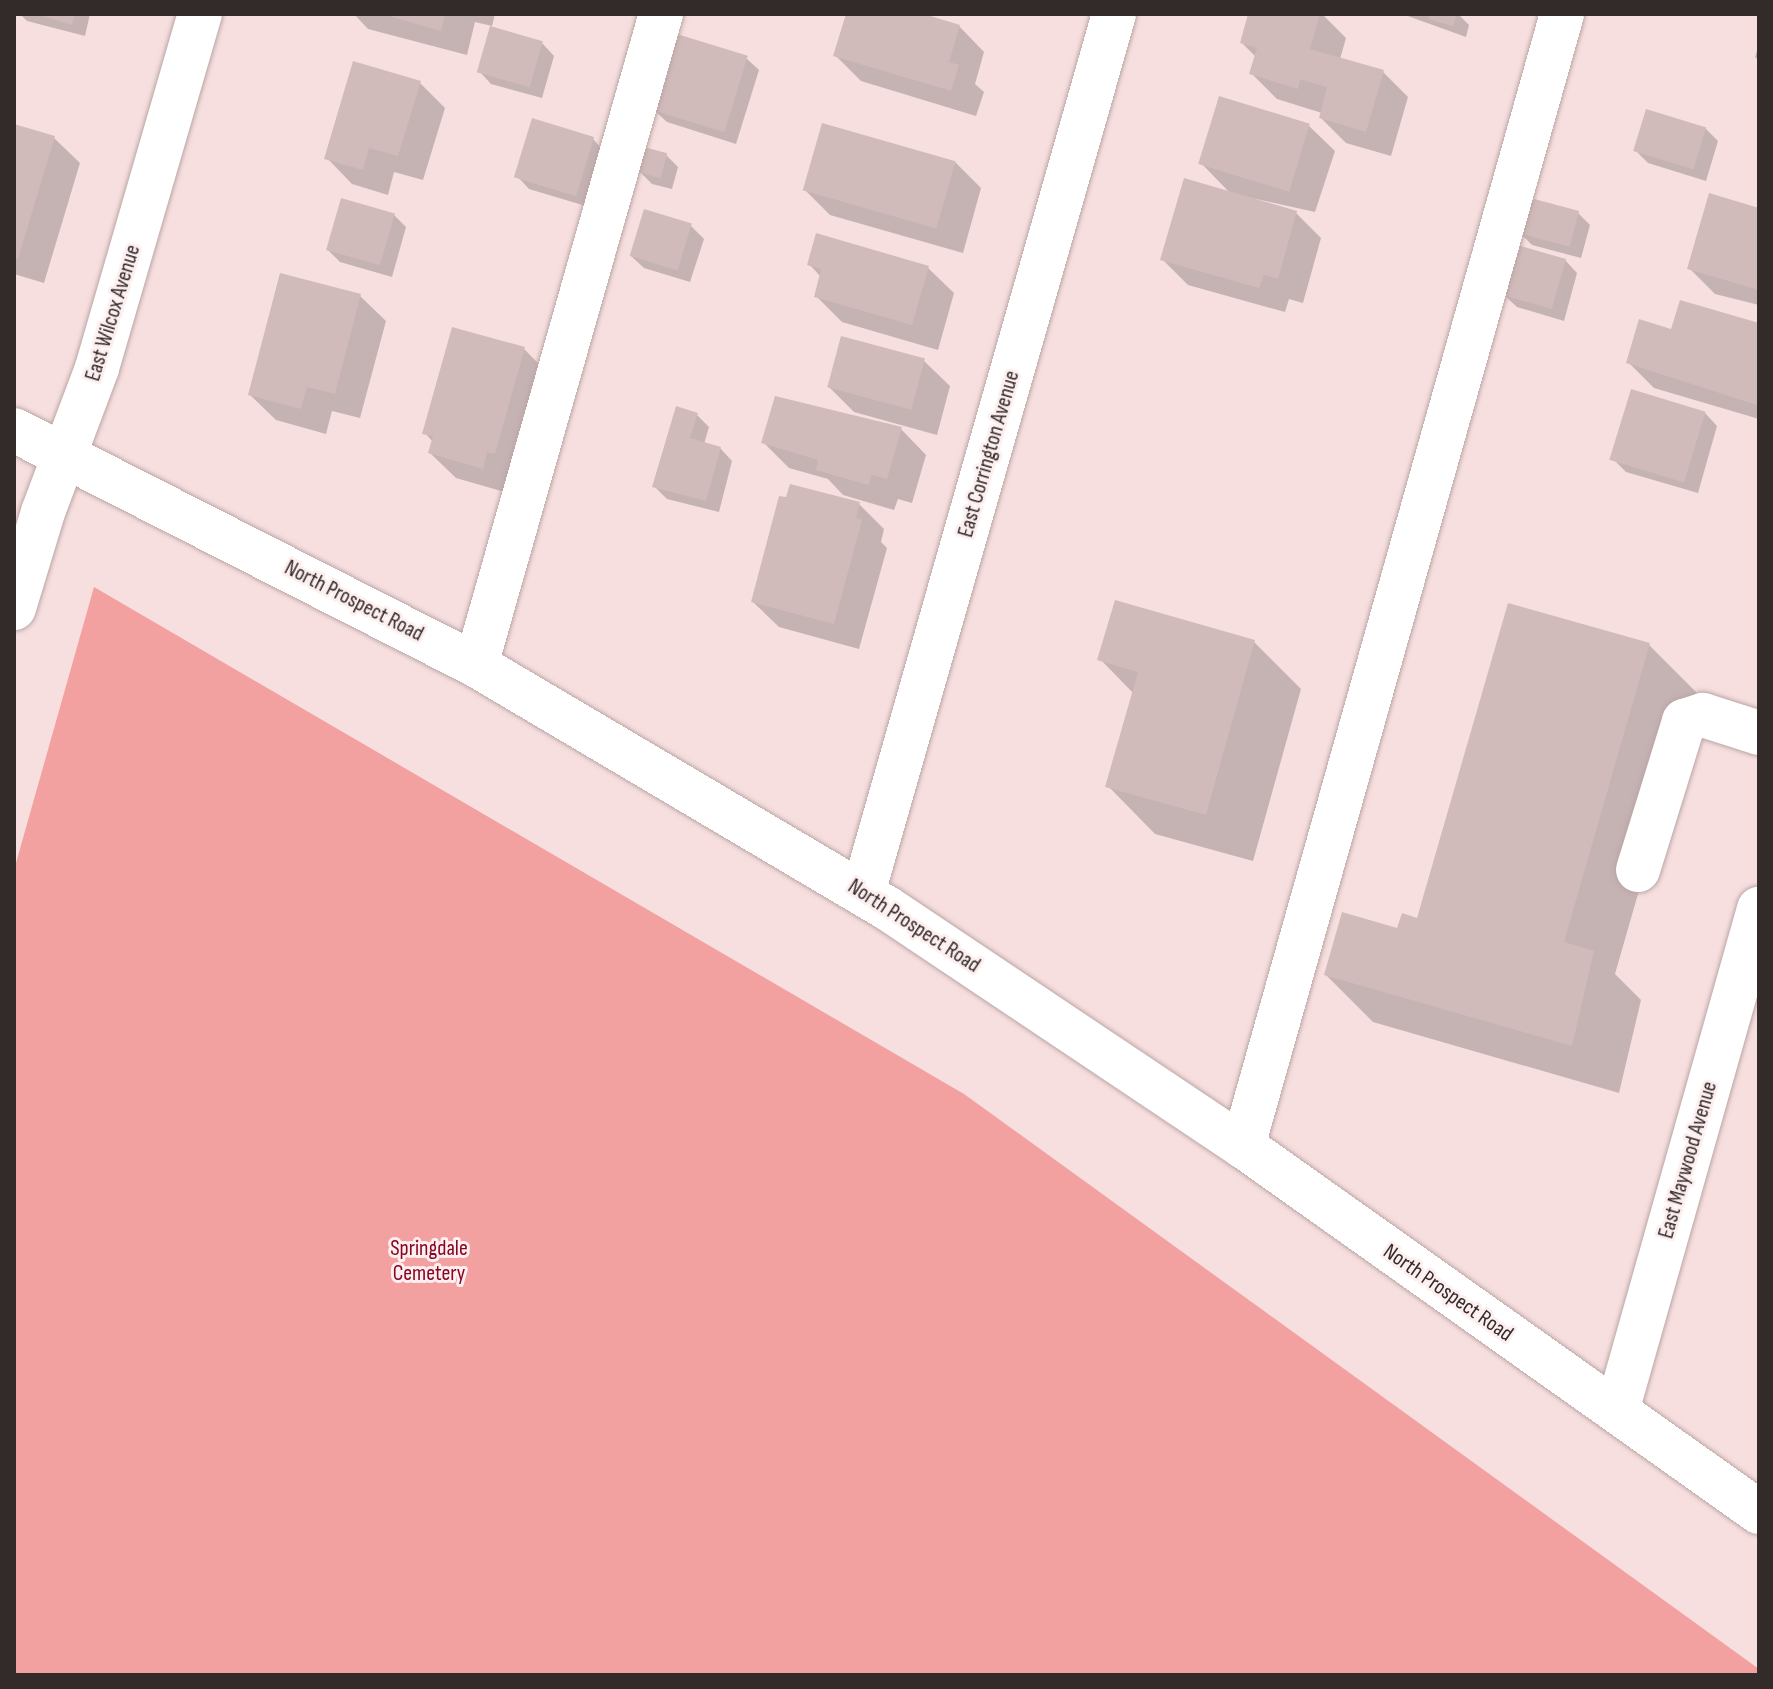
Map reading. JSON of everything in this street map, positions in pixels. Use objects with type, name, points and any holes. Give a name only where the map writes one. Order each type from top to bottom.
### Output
[{"type":"main road","name":"East Wilcox Avenue","points":[[14,608],[105,343],[200,14]]},
{"type":"main road","points":[[476,665],[661,14]]},
{"type":"main road","name":"East Corrington Avenue","points":[[863,893],[1114,14]]},
{"type":"main road","points":[[1243,1146],[1562,14]]},
{"type":"main road","name":"North Prospect Road","points":[[14,430],[476,665],[863,893],[1243,1146],[1759,1512]]},
{"type":"main road","points":[[1638,870],[1684,721],[1703,715],[1759,733]]},
{"type":"main road","name":"East Maywood Avenue","points":[[1617,1411],[1759,909]]},
{"type":"green space","name":"Springdale Cemetery","points":[[94,587],[964,1094],[1759,1669],[1759,1675],[14,1675],[14,870]]},
{"type":"building","points":[[35,14],[75,14],[72,25]]},
{"type":"building","points":[[382,14],[445,14],[441,31]]},
{"type":"building","points":[[846,14],[924,14],[960,25],[949,62],[959,65],[951,91],[833,56]]},
{"type":"building","points":[[1248,14],[1320,14],[1310,49],[1384,70],[1366,132],[1319,118],[1327,87],[1300,79],[1298,89],[1249,74],[1257,48],[1240,43]]},
{"type":"building","points":[[1430,14],[1457,14],[1453,26],[1428,19]]},
{"type":"building","points":[[490,26],[543,41],[530,87],[477,72]]},
{"type":"building","points":[[677,34],[748,56],[724,132],[654,111]]},
{"type":"building","points":[[353,61],[421,81],[398,156],[369,148],[363,170],[324,159]]},
{"type":"building","points":[[1219,96],[1310,124],[1289,192],[1198,164]]},
{"type":"building","points":[[1646,109],[1706,127],[1693,169],[1633,151]]},
{"type":"building","points":[[532,118],[594,137],[576,196],[514,177]]},
{"type":"building","points":[[822,123],[956,161],[936,229],[803,190]]},
{"type":"building","points":[[14,124],[55,136],[18,259],[14,258]]},
{"type":"building","points":[[644,147],[667,153],[660,178],[637,172]]},
{"type":"building","points":[[1184,178],[1297,211],[1278,279],[1264,275],[1259,288],[1160,260]]},
{"type":"building","points":[[1709,193],[1759,208],[1759,290],[1687,269]]},
{"type":"building","points":[[1527,197],[1579,211],[1570,247],[1517,233]]},
{"type":"building","points":[[341,198],[395,213],[380,265],[326,250]]},
{"type":"building","points":[[644,209],[692,224],[677,270],[630,256]]},
{"type":"building","points":[[816,233],[929,266],[912,325],[814,297],[821,269],[807,265]]},
{"type":"building","points":[[1517,245],[1566,259],[1552,309],[1503,295]]},
{"type":"building","points":[[280,273],[361,294],[335,394],[307,387],[301,409],[248,395]]},
{"type":"building","points":[[1680,300],[1759,323],[1757,405],[1626,363],[1639,319],[1671,329]]},
{"type":"building","points":[[452,327],[525,347],[495,454],[487,452],[483,469],[428,453],[433,436],[422,434]]},
{"type":"building","points":[[841,336],[925,359],[911,410],[827,387]]},
{"type":"building","points":[[1631,389],[1706,412],[1684,483],[1609,460]]},
{"type":"building","points":[[775,396],[902,427],[887,479],[872,475],[868,485],[816,470],[818,460],[761,443]]},
{"type":"building","points":[[676,406],[698,413],[690,438],[721,447],[706,501],[652,487]]},
{"type":"building","points":[[790,484],[860,502],[856,518],[862,520],[834,624],[751,602],[779,496],[786,497]]},
{"type":"building","points":[[1115,600],[1255,640],[1206,815],[1105,787],[1138,672],[1097,660]]},
{"type":"building","points":[[1508,603],[1650,643],[1564,942],[1594,951],[1572,1046],[1324,975],[1342,912],[1397,928],[1402,913],[1417,918]]}]
